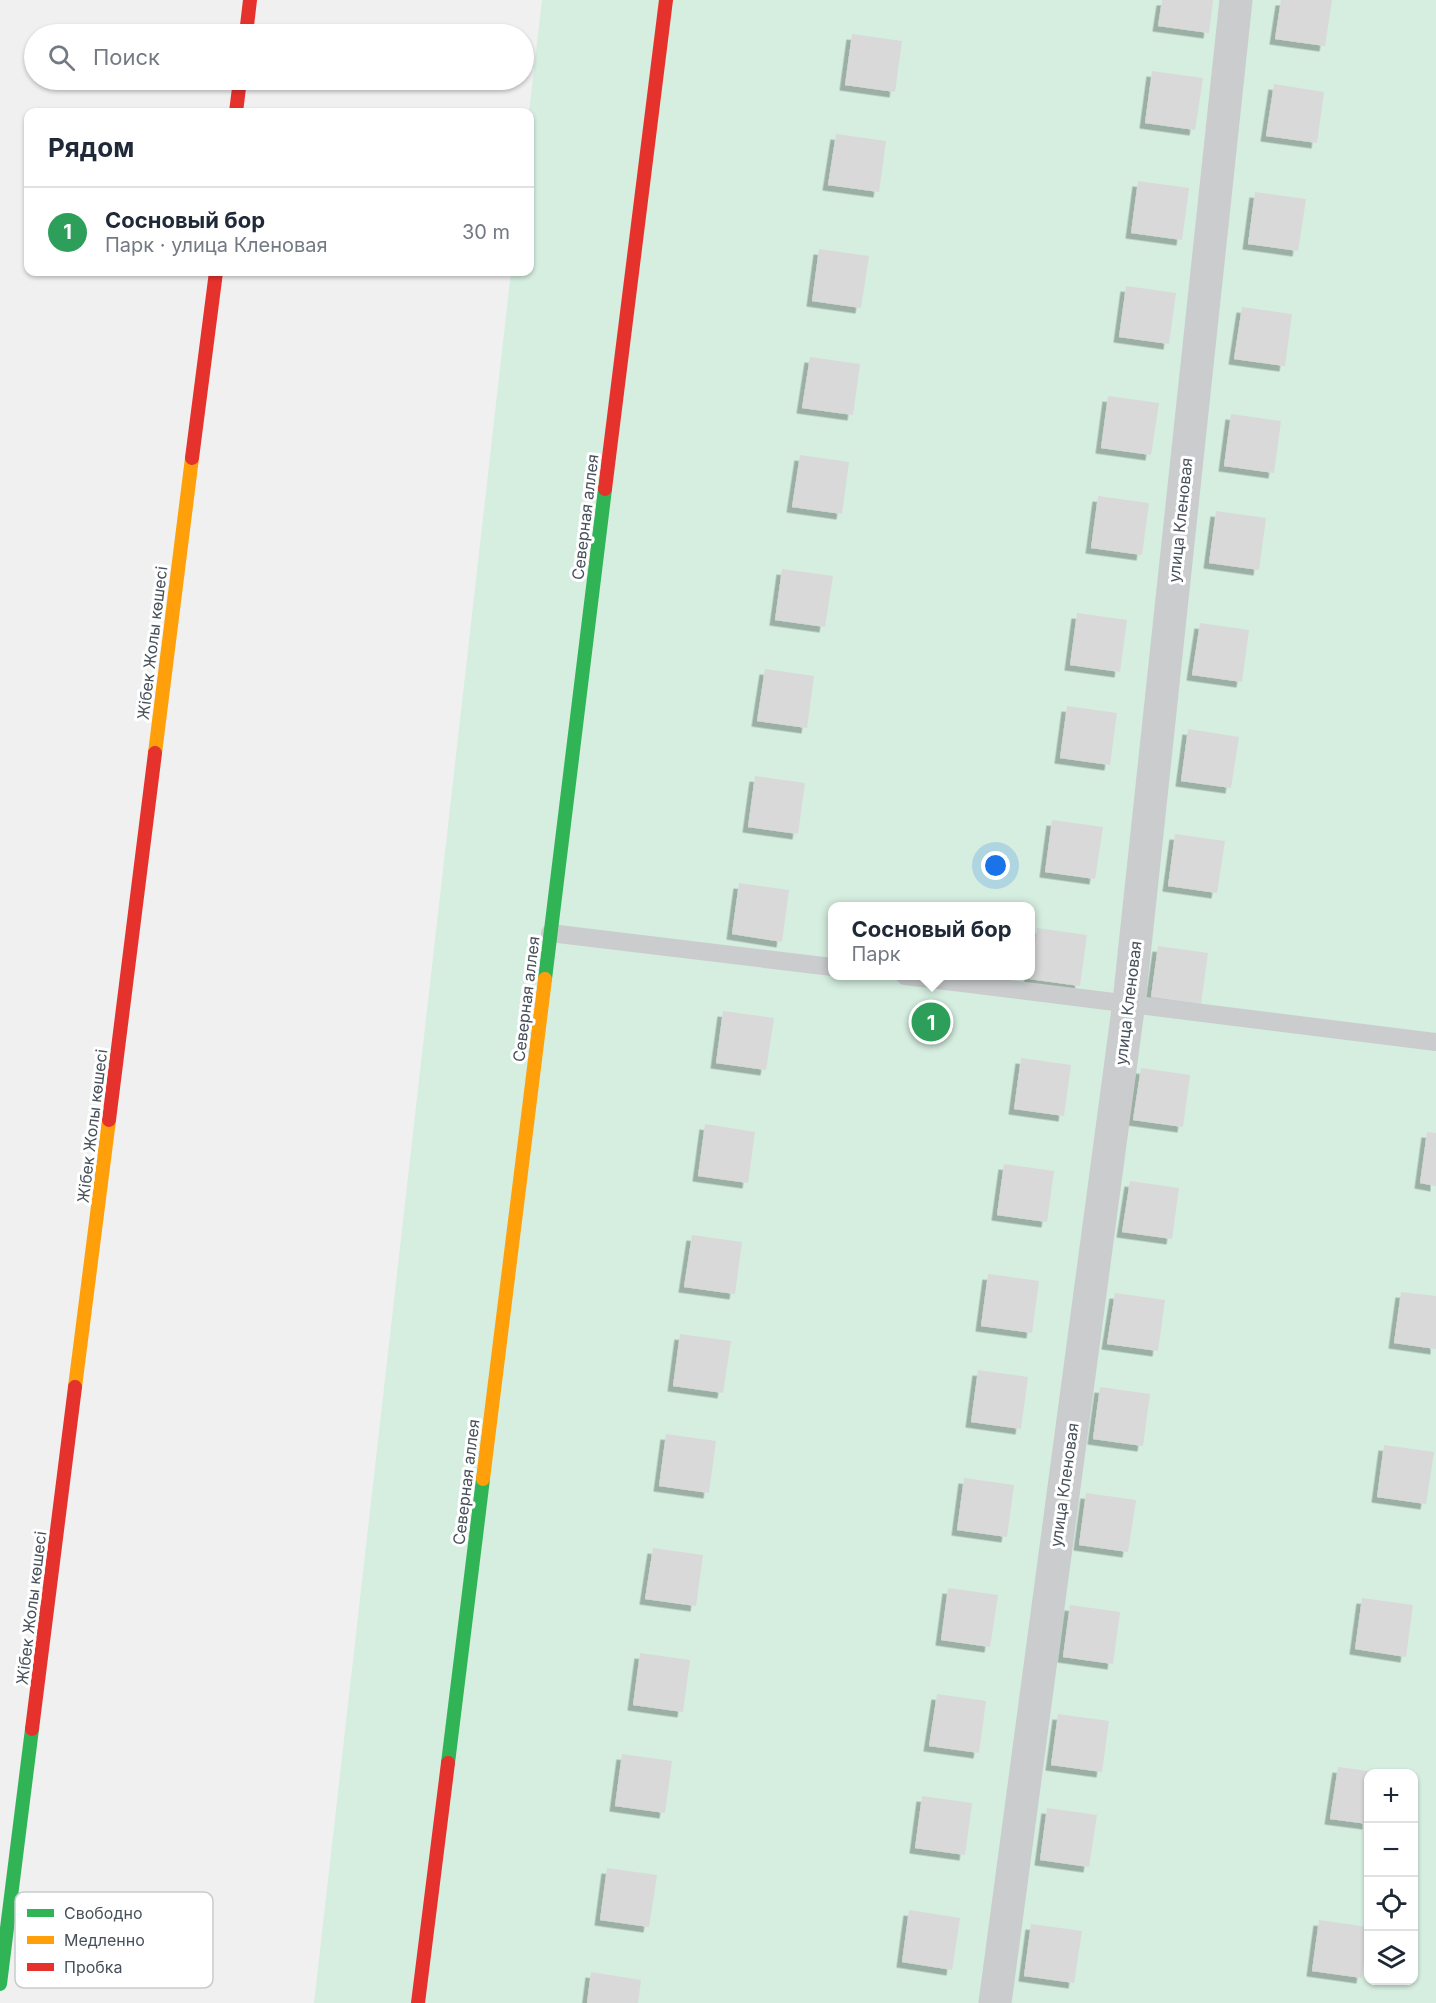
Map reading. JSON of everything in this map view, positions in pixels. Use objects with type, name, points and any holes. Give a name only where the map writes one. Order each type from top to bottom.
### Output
[{"type":"main road","points":[[247,24],[250,0]]},
{"type":"main road","name":"Северная аллея","points":[[418,2003],[666,0]]},
{"type":"main road","points":[[236,108],[239,90]]},
{"type":"main road","name":"Жібек Жолы көшесі","points":[[0,1984],[215,276]]},
{"type":"street","name":"улица Кленовая","points":[[995,2003],[1129,1002],[1236,0]]},
{"type":"lane","points":[[550,933],[828,967]]},
{"type":"lane","points":[[946,980],[1436,1042]]},
{"type":"green space","points":[[542,0],[1436,0],[1436,2003],[314,2003],[511,276],[534,276],[534,108],[529,108],[532,90],[534,90],[534,69]]},
{"type":"building","points":[[1162,0],[1213,0],[1209,33],[1158,26]]},
{"type":"building","points":[[1281,0],[1332,0],[1325,46],[1275,39]]},
{"type":"building","points":[[852,34],[902,41],[895,92],[845,85]]},
{"type":"building","points":[[1152,71],[1203,78],[1195,130],[1145,123]]},
{"type":"building","points":[[1274,84],[1324,92],[1317,143],[1266,136]]},
{"type":"building","points":[[836,134],[886,141],[879,192],[828,185]]},
{"type":"building","points":[[1138,181],[1189,188],[1182,240],[1131,233]]},
{"type":"building","points":[[1255,192],[1306,199],[1298,251],[1248,244]]},
{"type":"building","points":[[819,249],[869,256],[861,308],[812,301]]},
{"type":"building","points":[[1126,286],[1176,293],[1169,344],[1119,337]]},
{"type":"building","points":[[1242,307],[1292,314],[1285,366],[1234,359]]},
{"type":"building","points":[[810,357],[860,364],[853,415],[802,408]]},
{"type":"building","points":[[1108,396],[1159,403],[1151,455],[1101,448]]},
{"type":"building","points":[[1231,414],[1281,421],[1274,473],[1224,466]]},
{"type":"building","points":[[800,455],[849,462],[842,514],[792,507]]},
{"type":"building","points":[[1098,496],[1149,503],[1142,555],[1091,548]]},
{"type":"building","points":[[1216,511],[1266,518],[1259,570],[1209,563]]},
{"type":"building","points":[[782,569],[833,576],[825,627],[775,620]]},
{"type":"building","points":[[1077,613],[1127,620],[1120,672],[1070,665]]},
{"type":"building","points":[[1200,623],[1249,630],[1242,682],[1192,675]]},
{"type":"building","points":[[765,669],[814,676],[807,728],[757,721]]},
{"type":"building","points":[[1067,706],[1117,713],[1110,765],[1060,758]]},
{"type":"building","points":[[1188,729],[1239,737],[1231,788],[1181,781]]},
{"type":"building","points":[[755,776],[805,783],[798,834],[748,827]]},
{"type":"building","points":[[1052,820],[1103,827],[1095,879],[1045,872]]},
{"type":"building","points":[[1175,834],[1225,841],[1217,893],[1168,886]]},
{"type":"building","points":[[739,883],[789,890],[782,942],[732,934]]},
{"type":"building","points":[[1037,928],[1087,935],[1080,986],[1035,980]]},
{"type":"building","points":[[1158,946],[1208,953],[1201,1004],[1151,997]]},
{"type":"building","points":[[723,1011],[774,1018],[766,1070],[716,1063]]},
{"type":"building","points":[[1021,1058],[1071,1065],[1064,1116],[1014,1109]]},
{"type":"building","points":[[1141,1068],[1190,1075],[1183,1127],[1133,1120]]},
{"type":"building","points":[[705,1124],[755,1132],[748,1183],[698,1176]]},
{"type":"building","points":[[1427,1132],[1436,1133],[1436,1186],[1420,1183]]},
{"type":"building","points":[[1004,1164],[1054,1171],[1047,1222],[997,1215]]},
{"type":"building","points":[[1130,1181],[1179,1188],[1172,1239],[1122,1232]]},
{"type":"building","points":[[692,1235],[742,1242],[735,1294],[684,1287]]},
{"type":"building","points":[[988,1274],[1039,1281],[1032,1333],[981,1326]]},
{"type":"building","points":[[1401,1292],[1436,1296],[1436,1349],[1394,1343]]},
{"type":"building","points":[[1115,1293],[1165,1300],[1158,1351],[1107,1344]]},
{"type":"building","points":[[680,1334],[731,1341],[723,1393],[673,1386]]},
{"type":"building","points":[[978,1370],[1028,1377],[1021,1429],[971,1422]]},
{"type":"building","points":[[1100,1387],[1150,1394],[1143,1446],[1093,1439]]},
{"type":"building","points":[[666,1434],[716,1441],[709,1493],[659,1486]]},
{"type":"building","points":[[1384,1445],[1434,1452],[1426,1504],[1377,1497]]},
{"type":"building","points":[[964,1478],[1014,1485],[1007,1537],[957,1530]]},
{"type":"building","points":[[1086,1493],[1136,1500],[1128,1552],[1079,1545]]},
{"type":"building","points":[[653,1548],[703,1555],[696,1606],[645,1599]]},
{"type":"building","points":[[948,1588],[998,1595],[990,1647],[941,1640]]},
{"type":"building","points":[[1362,1598],[1413,1605],[1406,1657],[1355,1649]]},
{"type":"building","points":[[1070,1605],[1120,1612],[1113,1664],[1063,1657]]},
{"type":"building","points":[[640,1653],[690,1660],[683,1712],[633,1705]]},
{"type":"building","points":[[937,1694],[986,1701],[979,1753],[929,1746]]},
{"type":"building","points":[[1058,1714],[1109,1721],[1102,1772],[1051,1765]]},
{"type":"building","points":[[622,1754],[672,1761],[665,1813],[615,1806]]},
{"type":"building","points":[[1338,1767],[1364,1770],[1364,1823],[1330,1819]]},
{"type":"building","points":[[922,1796],[972,1803],[965,1855],[915,1848]]},
{"type":"building","points":[[1047,1808],[1097,1815],[1089,1867],[1040,1860]]},
{"type":"building","points":[[607,1868],[657,1875],[649,1927],[600,1920]]},
{"type":"building","points":[[909,1910],[960,1918],[952,1970],[902,1962]]},
{"type":"building","points":[[1319,1920],[1364,1926],[1362,1978],[1312,1971]]},
{"type":"building","points":[[1031,1924],[1082,1931],[1074,1983],[1024,1976]]},
{"type":"building","points":[[591,1972],[641,1980],[638,2003],[587,2003]]},
{"type":"traffic: fast","points":[[545,979],[605,489]]},
{"type":"traffic: fast","points":[[448,1763],[483,1479]]},
{"type":"traffic: fast","points":[[0,1984],[32,1729]]},
{"type":"traffic: slow","points":[[155,753],[192,458]]},
{"type":"traffic: slow","points":[[483,1479],[545,979]]},
{"type":"traffic: slow","points":[[75,1387],[109,1120]]},
{"type":"traffic: jam","points":[[247,24],[250,0]]},
{"type":"traffic: jam","points":[[605,489],[666,0]]},
{"type":"traffic: jam","points":[[236,108],[239,90]]},
{"type":"traffic: jam","points":[[192,458],[215,276]]},
{"type":"traffic: jam","points":[[109,1120],[155,753]]},
{"type":"traffic: jam","points":[[32,1729],[75,1387]]},
{"type":"traffic: jam","points":[[418,2003],[448,1763]]},
{"type":"place","name":"Сосновый бор","points":[[931,1022]]}]
